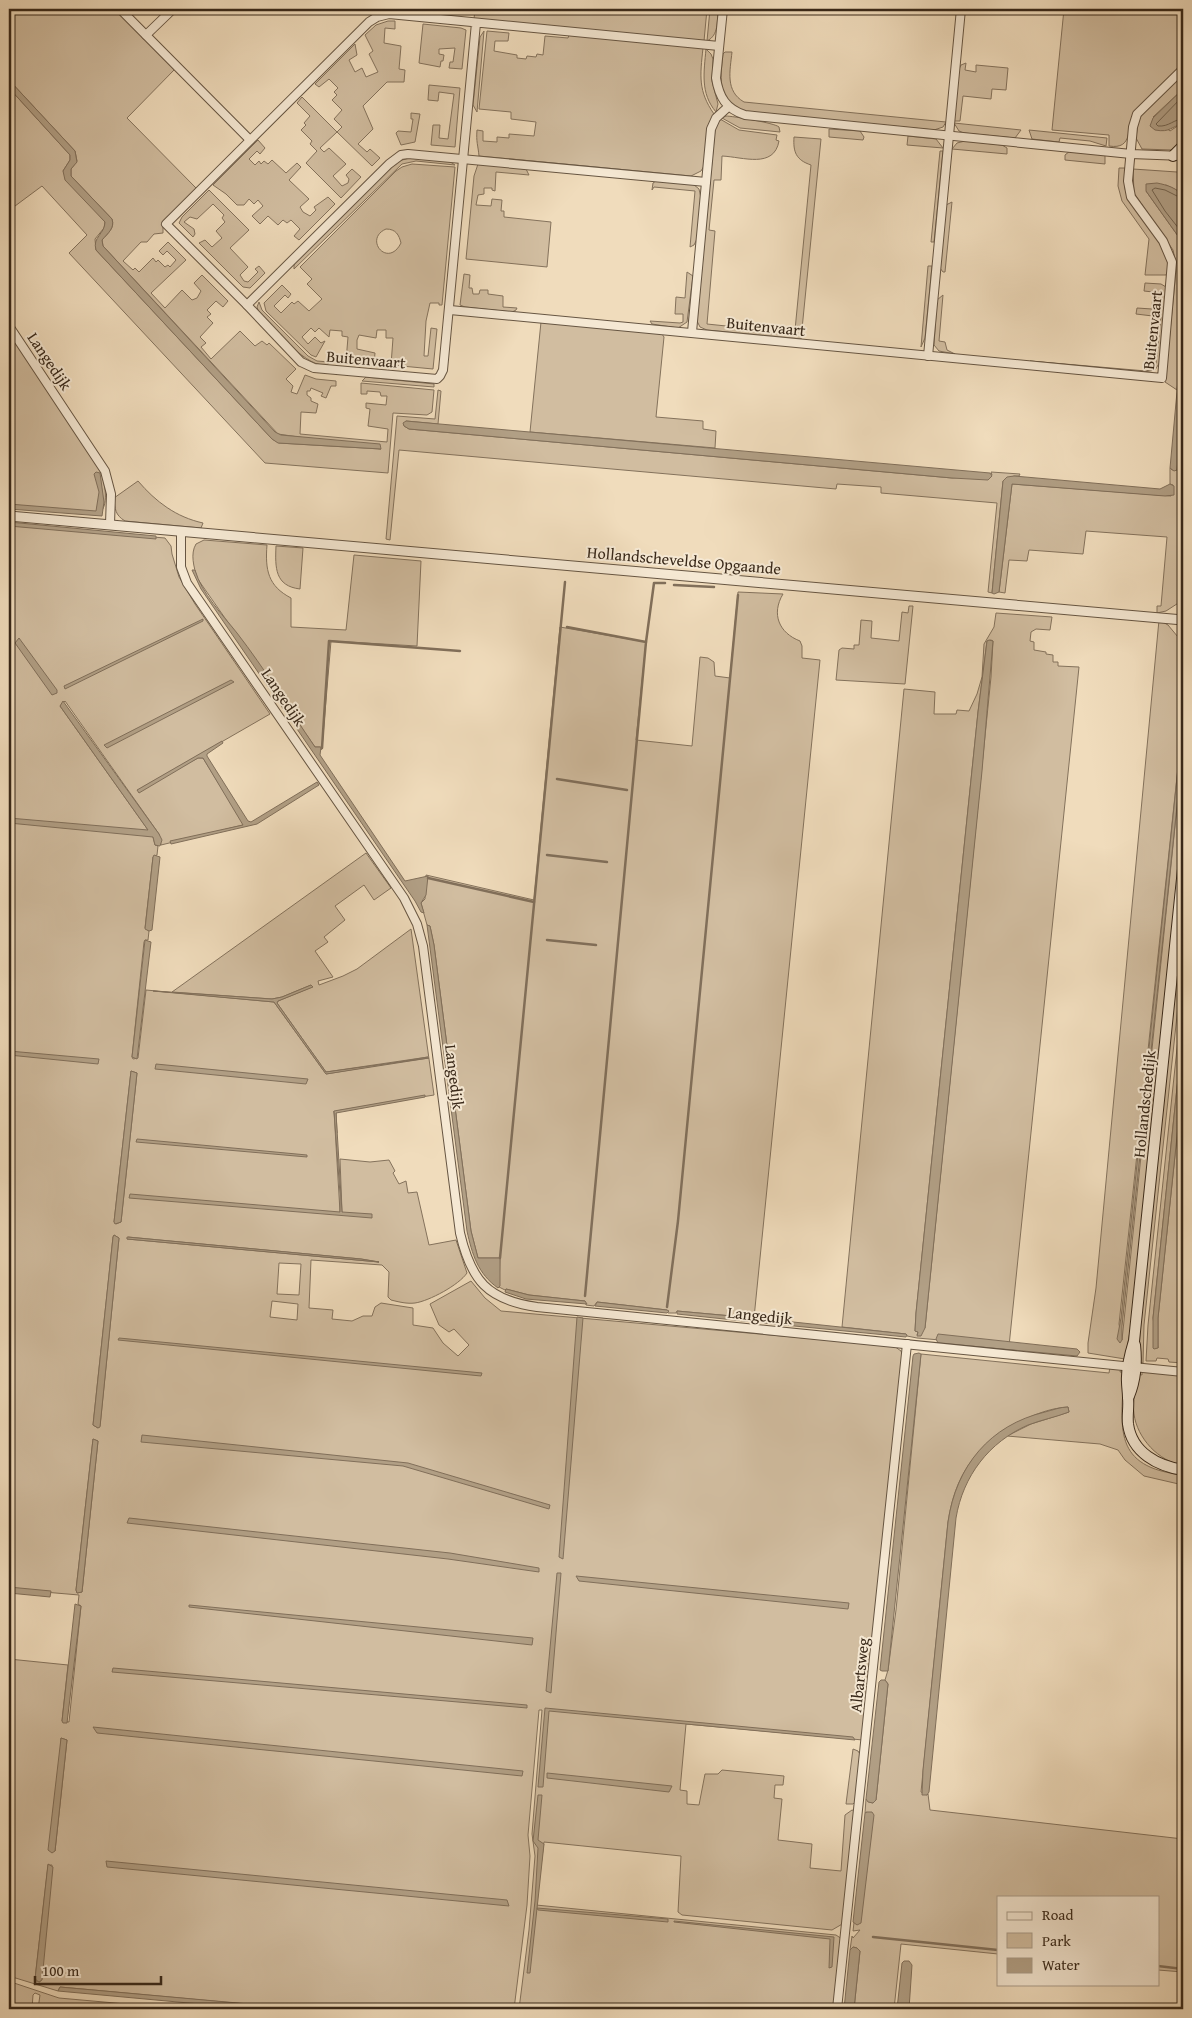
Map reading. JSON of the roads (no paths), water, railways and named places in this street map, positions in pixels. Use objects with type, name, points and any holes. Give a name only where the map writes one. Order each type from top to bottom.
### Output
[{"type":"main road","points":[[1178,156],[1183,146]]},
{"type":"main road","name":"Hollandschedijk","points":[[1183,869],[1134,1341],[1132,1367],[1135,1381],[1128,1397],[1128,1426],[1136,1444],[1148,1458],[1169,1467],[1183,1470]]},
{"type":"street","points":[[120,9],[250,140]]},
{"type":"street","points":[[146,35],[173,9]]},
{"type":"street","points":[[723,9],[716,78],[717,88],[728,107],[739,113],[752,116],[1131,154],[1178,156]]},
{"type":"street","points":[[928,356],[961,9]]},
{"type":"street","name":"Buitenvaart","points":[[476,23],[444,370],[437,379],[314,368],[301,362],[166,224],[369,22],[389,14],[719,46]]},
{"type":"street","name":"Buitenvaart","points":[[450,310],[1162,378],[1172,262],[1163,241],[1128,189],[1133,127],[1137,114],[1183,69]]},
{"type":"street","points":[[692,332],[713,124],[716,118],[728,107]]},
{"type":"street","points":[[247,305],[395,159],[408,154],[706,182]]},
{"type":"street","name":"Langedijk","points":[[9,326],[105,471],[111,494],[110,524]]},
{"type":"street","points":[[9,516],[181,531]]},
{"type":"street","name":"Langedijk","points":[[181,531],[181,567],[187,583],[404,898],[417,924],[423,946],[460,1232],[467,1260],[480,1281],[489,1290],[502,1298],[527,1306],[1183,1372]]},
{"type":"street","name":"Hollandscheveldse Opgaande","points":[[181,531],[1183,620]]},
{"type":"street","name":"Albartsweg","points":[[837,2009],[907,1344]]},
{"type":"water","points":[[9,80],[75,151],[77,162],[71,169],[71,176],[113,222],[109,233],[102,240],[103,246],[275,432],[281,435],[380,444],[381,449],[278,443],[272,439],[96,250],[96,242],[105,222],[65,180],[63,171],[70,160],[70,155],[9,88]]},
{"type":"water","points":[[1183,89],[1183,124],[1168,130],[1155,130],[1150,126],[1153,118]]},
{"type":"water","points":[[1157,183],[1175,189],[1183,197],[1183,243],[1146,191],[1146,184]]},
{"type":"water","points":[[1183,326],[1183,410],[1177,470],[1174,471],[1170,468]]},
{"type":"water","points":[[406,421],[990,473],[992,476],[988,480],[952,478],[409,429],[404,426],[403,423]]},
{"type":"water","points":[[96,472],[100,473],[104,502],[102,516],[9,509],[9,504],[96,511],[99,492],[94,474]]},
{"type":"water","points":[[1014,476],[1160,489],[1170,484],[1174,486],[1174,495],[1165,496],[1012,484],[999,592],[994,594],[992,593],[1003,481],[1007,477]]},
{"type":"water","points":[[9,522],[156,536],[156,539],[9,526]]},
{"type":"water","points":[[192,570],[195,570],[207,595],[257,661],[315,747],[321,747],[320,755],[405,881],[428,876],[426,895],[421,903],[424,913],[421,912],[201,589]]},
{"type":"water","points":[[203,619],[203,621],[65,689],[64,686]]},
{"type":"water","points":[[19,638],[57,690],[57,693],[52,695],[15,643]]},
{"type":"water","points":[[987,641],[993,641],[982,771],[925,1328],[921,1336],[917,1336],[918,1332],[915,1331],[916,1313],[978,712]]},
{"type":"water","points":[[231,680],[234,682],[107,748],[104,745]]},
{"type":"water","points":[[63,701],[159,834],[162,840],[160,846],[155,845],[153,837],[9,823],[9,818],[148,830],[60,706]]},
{"type":"water","points":[[1183,720],[1183,749],[1122,1340],[1120,1343],[1117,1339],[1121,1318]]},
{"type":"water","points":[[222,741],[223,743],[207,754],[207,756],[248,821],[251,822],[317,782],[319,785],[257,824],[171,844],[170,841],[243,825],[203,758],[198,758],[139,793],[137,790]]},
{"type":"water","points":[[154,855],[160,857],[152,930],[149,931],[145,929]]},
{"type":"water","points":[[427,925],[430,926],[434,945],[471,1231],[478,1258],[500,1258],[500,1286],[498,1288],[485,1276],[477,1263],[467,1231]]},
{"type":"water","points":[[145,940],[151,942],[137,1059],[132,1057]]},
{"type":"water","points":[[311,985],[313,987],[277,1003],[326,1072],[429,1058],[326,1074],[274,1002],[153,991],[272,999]]},
{"type":"water","points":[[1183,1030],[1183,1079],[1158,1318],[1158,1348],[1154,1349],[1153,1318]]},
{"type":"water","points":[[9,1051],[99,1059],[98,1064],[9,1055]]},
{"type":"water","points":[[156,1064],[308,1079],[306,1084],[155,1069]]},
{"type":"water","points":[[131,1071],[137,1073],[121,1222],[115,1224],[114,1222]]},
{"type":"water","points":[[425,1095],[425,1097],[336,1113],[342,1212],[372,1214],[372,1218],[129,1198],[130,1194],[340,1212],[334,1111]]},
{"type":"water","points":[[137,1139],[307,1155],[307,1157],[136,1142]]},
{"type":"water","points":[[114,1235],[119,1238],[100,1427],[98,1428],[93,1425]]},
{"type":"water","points":[[127,1237],[361,1259],[379,1262],[127,1239]]},
{"type":"water","points":[[506,1289],[529,1295],[585,1301],[587,1304],[526,1299],[505,1292]]},
{"type":"water","points":[[597,1302],[669,1311],[667,1313],[595,1306]]},
{"type":"water","points":[[677,1311],[753,1318],[755,1321],[677,1314]]},
{"type":"water","points":[[577,1317],[583,1318],[563,1559],[559,1557]]},
{"type":"water","points":[[765,1319],[907,1335],[906,1337],[764,1323]]},
{"type":"water","points":[[938,1334],[1077,1349],[1080,1352],[1077,1356],[938,1343],[936,1339]]},
{"type":"water","points":[[119,1338],[482,1373],[481,1376],[118,1340]]},
{"type":"water","points":[[921,1354],[888,1671],[882,1671],[880,1670],[913,1356]]},
{"type":"water","points":[[1068,1407],[1069,1412],[1028,1425],[1001,1441],[980,1462],[965,1488],[956,1518],[929,1792],[927,1795],[922,1795],[948,1522],[952,1502],[959,1483],[979,1451],[992,1438],[1025,1418]]},
{"type":"water","points":[[142,1435],[408,1463],[550,1505],[549,1509],[403,1466],[141,1442]]},
{"type":"water","points":[[93,1439],[98,1441],[82,1592],[77,1593],[76,1590]]},
{"type":"water","points":[[129,1518],[450,1553],[539,1568],[539,1572],[448,1559],[127,1523]]},
{"type":"water","points":[[557,1573],[561,1573],[551,1693],[546,1691]]},
{"type":"water","points":[[576,1576],[849,1603],[848,1609],[579,1581]]},
{"type":"water","points":[[9,1587],[51,1591],[50,1597],[9,1593]]},
{"type":"water","points":[[75,1604],[81,1606],[67,1723],[63,1723],[62,1721]]},
{"type":"water","points":[[189,1605],[533,1638],[532,1645],[189,1607]]},
{"type":"water","points":[[113,1668],[527,1705],[527,1708],[112,1672]]},
{"type":"water","points":[[885,1680],[888,1684],[876,1800],[873,1803],[868,1802],[866,1799],[879,1682]]},
{"type":"water","points":[[545,1708],[853,1737],[855,1740],[549,1711],[543,1787],[538,1787]]},
{"type":"water","points":[[93,1727],[523,1771],[522,1776],[97,1733]]},
{"type":"water","points":[[61,1738],[67,1740],[55,1851],[52,1853],[48,1850]]},
{"type":"water","points":[[547,1773],[672,1786],[669,1792],[547,1778]]},
{"type":"water","points":[[538,1795],[542,1795],[538,1840],[544,1844],[530,1973],[527,1973],[535,1901],[538,1848],[533,1841]]},
{"type":"water","points":[[872,1812],[874,1815],[861,1923],[857,1925],[853,1922],[865,1813]]},
{"type":"water","points":[[106,1861],[507,1900],[509,1906],[107,1867]]},
{"type":"water","points":[[48,1864],[53,1867],[42,1980],[39,1982],[35,1979]]},
{"type":"water","points":[[537,1908],[668,1919],[668,1922],[538,1910]]},
{"type":"water","points":[[674,1921],[834,1937],[832,1967],[829,1968],[830,1939]]},
{"type":"water","points":[[853,1947],[860,1951],[854,2009],[844,2009],[850,1950]]},
{"type":"water","points":[[909,1961],[912,1965],[909,2009],[897,2009],[902,1963]]},
{"type":"water","points":[[60,1987],[300,2009],[254,2009],[58,1991]]},
{"type":"waterway","points":[[500,1258],[565,582]]},
{"type":"waterway","points":[[646,642],[654,583],[665,583]]},
{"type":"waterway","points":[[674,585],[714,587]]},
{"type":"waterway","points":[[667,1307],[678,1221],[738,595]]},
{"type":"waterway","points":[[567,627],[646,642],[585,1296]]},
{"type":"waterway","points":[[322,748],[329,641],[460,651]]},
{"type":"waterway","points":[[557,779],[627,790]]},
{"type":"waterway","points":[[547,855],[607,862]]},
{"type":"waterway","points":[[428,878],[534,902]]},
{"type":"waterway","points":[[547,940],[596,945]]},
{"type":"waterway","points":[[873,1937],[997,1950]]},
{"type":"waterway","points":[[1160,1966],[1183,1969]]}]
